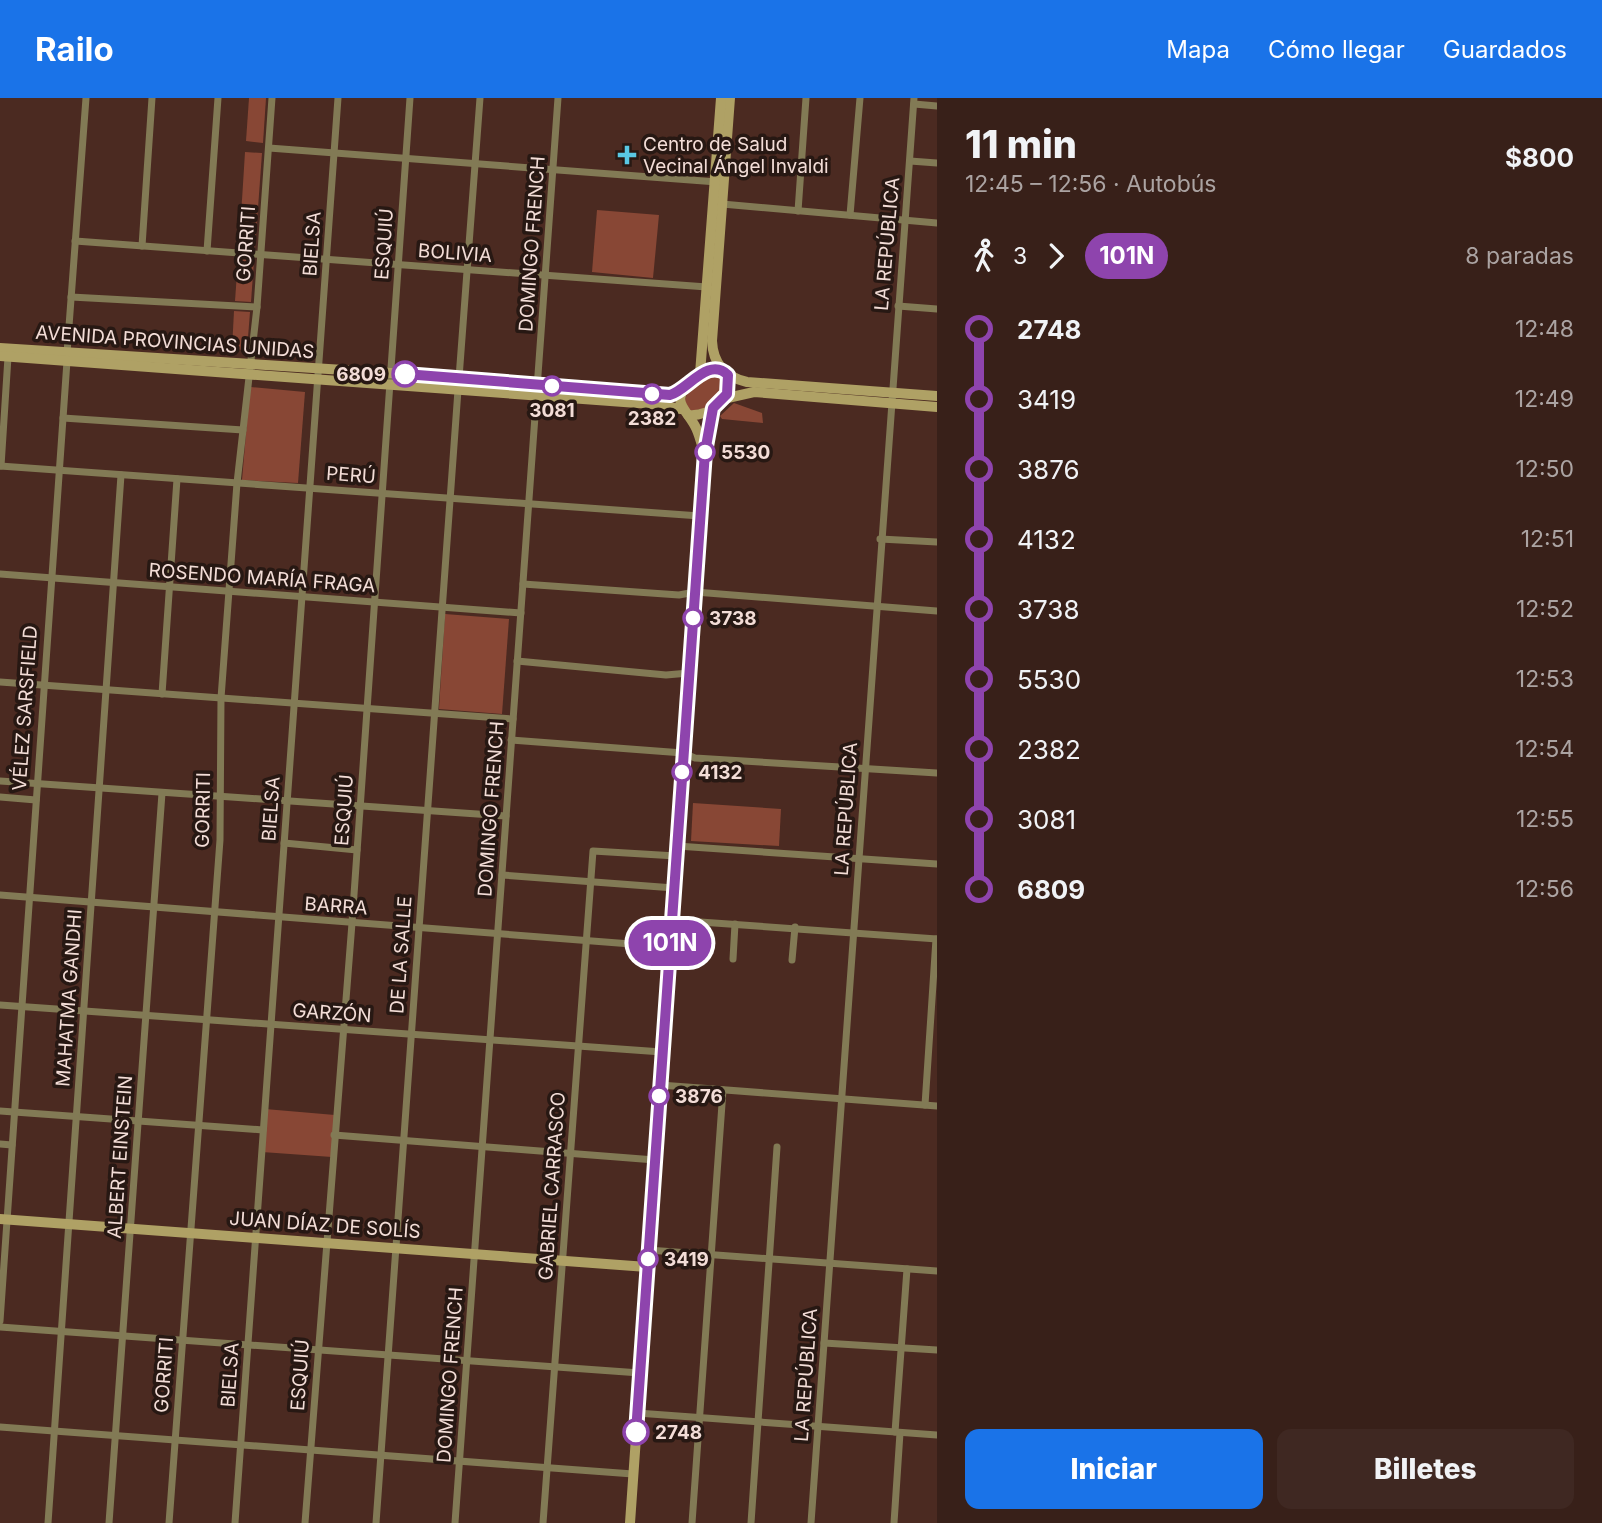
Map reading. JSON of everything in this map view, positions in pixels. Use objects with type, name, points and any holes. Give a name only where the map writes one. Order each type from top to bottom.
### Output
[{"type":"main road","points":[[685,412],[705,414],[723,399],[729,388],[725,373],[716,362],[712,341],[722,204],[721,98]]},
{"type":"main road","points":[[700,374],[707,287],[730,98]]},
{"type":"main road","name":"AVENIDA PROVINCIAS UNIDAS","points":[[0,348],[67,357]]},
{"type":"main road","name":"AVENIDA PROVINCIAS UNIDAS","points":[[4,357],[67,357],[250,369],[319,368],[459,378],[651,404],[685,412]]},
{"type":"main road","name":"AVENIDA PROVINCIAS UNIDAS","points":[[250,369],[318,379],[458,390],[670,395],[682,391]]},
{"type":"main road","points":[[705,452],[685,412],[682,391],[700,374],[711,370],[747,382],[890,398],[937,407]]},
{"type":"main road","points":[[723,399],[754,392],[890,398],[937,396]]},
{"type":"main road","points":[[630,1523],[700,516],[705,452],[713,408]]},
{"type":"main road","name":"JUAN DÍAZ DE SOLÍS","points":[[4,1219],[647,1267]]},
{"type":"street","name":"VÉLEZ SARSFIELD","points":[[0,1321],[4,1219],[15,1112],[86,98]]},
{"type":"street","points":[[142,246],[152,98]]},
{"type":"street","points":[[207,251],[218,98]]},
{"type":"street","name":"GORRITI","points":[[169,1523],[220,840],[222,698],[237,483],[257,307],[272,98]]},
{"type":"street","name":"BIELSA","points":[[235,1523],[338,98]]},
{"type":"street","name":"ESQUIÚ","points":[[304,1523],[352,923],[410,98]]},
{"type":"street","points":[[459,378],[480,98]]},
{"type":"street","name":"DOMINGO FRENCH","points":[[454,1523],[558,98]]},
{"type":"street","points":[[798,211],[806,98]]},
{"type":"street","points":[[850,215],[860,98]]},
{"type":"street","points":[[914,101],[937,106]]},
{"type":"street","name":"LA REPÚBLICA","points":[[811,1523],[890,398],[914,101]]},
{"type":"street","points":[[268,148],[720,182]]},
{"type":"street","points":[[910,161],[937,163]]},
{"type":"street","points":[[722,204],[937,223]]},
{"type":"street","name":"BOLIVIA","points":[[75,241],[707,287]]},
{"type":"street","points":[[71,297],[257,307]]},
{"type":"street","points":[[898,306],[937,309]]},
{"type":"street","points":[[0,466],[4,357]]},
{"type":"street","name":"DE LA SALLE","points":[[376,1523],[458,390]]},
{"type":"street","points":[[63,418],[243,430]]},
{"type":"street","name":"PERÚ","points":[[0,466],[700,516]]},
{"type":"street","name":"MAHATMA GANDHI","points":[[48,1523],[121,475]]},
{"type":"street","points":[[162,694],[177,479]]},
{"type":"street","points":[[880,539],[937,542]]},
{"type":"street","name":"ROSENDO MARÍA FRAGA","points":[[0,574],[521,613]]},
{"type":"street","points":[[523,584],[679,595],[695,592],[937,611]]},
{"type":"street","points":[[517,661],[666,675],[689,673]]},
{"type":"street","points":[[0,682],[513,719]]},
{"type":"street","points":[[511,740],[683,753],[695,758],[937,773]]},
{"type":"street","points":[[0,781],[506,816]]},
{"type":"street","name":"ALBERT EINSTEIN","points":[[109,1523],[162,793]]},
{"type":"street","points":[[0,797],[36,800]]},
{"type":"street","points":[[284,843],[357,849]]},
{"type":"street","name":"GABRIEL CARRASCO","points":[[543,1523],[593,851],[677,851]]},
{"type":"street","points":[[677,851],[937,864]]},
{"type":"street","points":[[502,875],[674,888]]},
{"type":"street","name":"BARRA","points":[[0,895],[670,947]]},
{"type":"street","points":[[672,920],[937,939],[925,1105]]},
{"type":"street","points":[[733,959],[735,924]]},
{"type":"street","points":[[792,960],[795,928]]},
{"type":"street","name":"GARZÓN","points":[[0,1005],[662,1052]]},
{"type":"street","points":[[660,1085],[937,1106]]},
{"type":"street","points":[[692,1523],[723,1090]]},
{"type":"street","points":[[0,1111],[263,1130]]},
{"type":"street","points":[[334,1135],[655,1160]]},
{"type":"street","points":[[0,1144],[12,1145]]},
{"type":"street","points":[[751,1523],[777,1147]]},
{"type":"street","points":[[648,1250],[937,1271]]},
{"type":"street","points":[[894,1523],[907,1269]]},
{"type":"street","points":[[0,1327],[640,1373]]},
{"type":"street","points":[[824,1343],[937,1350]]},
{"type":"street","points":[[637,1413],[937,1435]]},
{"type":"street","points":[[0,1427],[633,1474]]},
{"type":"shaded area","points":[[249,98],[266,98],[263,143],[246,141]]},
{"type":"shaded area","points":[[245,152],[262,153],[255,249],[239,247]]},
{"type":"shaded area","points":[[597,210],[659,215],[653,278],[592,272]]},
{"type":"shaded area","points":[[238,259],[254,260],[251,302],[235,301]]},
{"type":"shaded area","points":[[234,311],[250,312],[247,350],[232,349]]},
{"type":"shaded area","points":[[717,374],[724,377],[723,392],[703,409],[690,411],[684,403],[692,387],[700,380]]},
{"type":"shaded area","points":[[250,387],[305,392],[298,483],[242,480]]},
{"type":"shaded area","points":[[734,403],[762,413],[763,423],[722,419],[720,416]]},
{"type":"shaded area","points":[[445,614],[509,619],[502,714],[439,709]]},
{"type":"shaded area","points":[[693,803],[781,809],[779,846],[691,841]]},
{"type":"shaded area","points":[[265,1109],[335,1115],[332,1157],[262,1152]]},
{"type":"bus line","name":"101N","points":[[405,374],[670,395],[682,391],[705,372],[717,369],[728,375],[727,394],[713,408],[705,452],[636,1432]]},
{"type":"place","name":"Centro de Salud Vecinal Ángel Invaldi","points":[[627,155]]},
{"type":"place","name":"6809","points":[[405,374]]},
{"type":"place","name":"3081","points":[[552,386]]},
{"type":"place","name":"2382","points":[[652,394]]},
{"type":"place","name":"5530","points":[[705,452]]},
{"type":"place","name":"3738","points":[[693,618]]},
{"type":"place","name":"4132","points":[[682,772]]},
{"type":"place","name":"3876","points":[[659,1096]]},
{"type":"place","name":"3419","points":[[648,1259]]},
{"type":"place","name":"2748","points":[[636,1432]]}]
